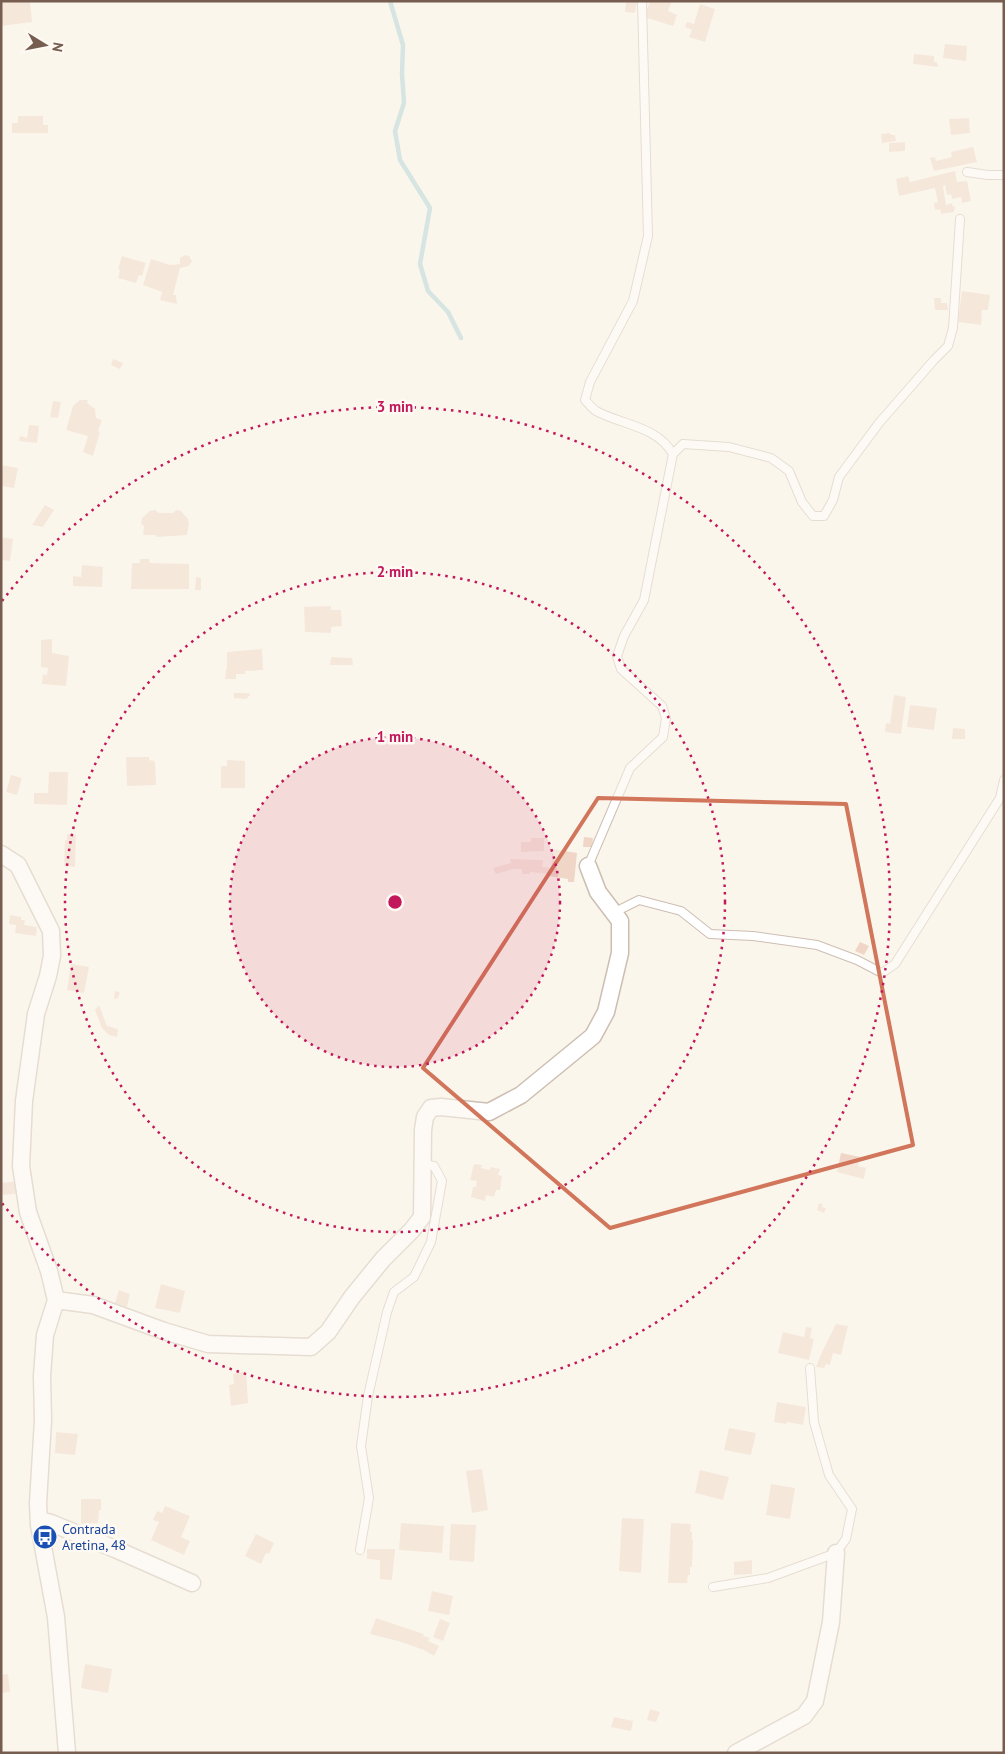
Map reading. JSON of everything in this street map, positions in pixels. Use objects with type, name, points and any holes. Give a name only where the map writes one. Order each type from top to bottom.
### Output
[{"type":"street","points":[[1,854],[18,865],[51,931],[52,956],[36,1014],[24,1101],[21,1166],[28,1212],[49,1271],[56,1300],[45,1335],[42,1376],[43,1420],[38,1503],[39,1520],[56,1617],[67,1753]]},
{"type":"street","points":[[56,1300],[93,1305],[208,1344],[311,1346],[328,1332],[352,1297],[383,1259],[412,1230],[422,1217],[423,1130],[425,1117],[431,1108],[442,1107],[489,1112],[521,1095],[593,1036],[606,1012],[620,953],[620,921],[598,892],[588,866]]},
{"type":"street","points":[[39,1520],[115,1549],[192,1583]]},
{"type":"street","points":[[736,1753],[804,1716],[815,1701],[831,1622],[836,1553]]},
{"type":"lane","points":[[642,1],[648,236],[633,301],[590,382],[585,400],[594,410],[644,430],[667,444],[673,454]]},
{"type":"lane","points":[[968,172],[988,176],[1004,175]]},
{"type":"lane","points":[[588,866],[630,768],[663,737],[666,718],[662,706],[621,669],[617,656],[624,636],[644,600],[673,454],[683,444],[729,447],[771,458],[789,471],[802,502],[813,516],[824,516],[832,500],[839,477],[880,423],[948,346],[952,328],[960,219]]},
{"type":"lane","points":[[616,916],[621,909],[639,900],[681,911],[710,934],[753,936],[818,945],[857,960],[882,973],[895,964],[1000,798],[1004,780]]},
{"type":"lane","points":[[360,1550],[370,1498],[361,1446],[368,1396],[387,1312],[394,1292],[414,1277],[431,1242],[442,1181],[434,1166],[422,1164]]},
{"type":"lane","points":[[713,1587],[768,1578],[836,1553],[846,1539],[852,1509],[829,1475],[814,1422],[810,1368]]},
{"type":"highlighted area","points":[[598,798],[846,804],[913,1145],[610,1228],[423,1068]]},
{"type":"building","points":[[30,1],[32,22],[1,26],[1,2]]},
{"type":"building","points":[[626,1],[637,1],[635,13],[625,12]]},
{"type":"building","points":[[650,1],[672,1],[668,11],[677,15],[673,26],[644,17]]},
{"type":"building","points":[[700,4],[715,9],[705,42],[689,37],[692,30],[685,27],[687,22],[694,24]]},
{"type":"building","points":[[945,44],[967,46],[966,61],[943,58]]},
{"type":"building","points":[[914,54],[934,56],[934,62],[937,62],[938,67],[913,64]]},
{"type":"building","points":[[18,116],[43,116],[43,125],[48,125],[48,133],[12,133],[12,123],[18,123]]},
{"type":"building","points":[[969,118],[970,133],[951,135],[949,119]]},
{"type":"building","points":[[890,133],[895,135],[896,141],[882,143],[881,134]]},
{"type":"building","points":[[905,142],[905,151],[889,152],[889,143]]},
{"type":"building","points":[[973,147],[977,162],[934,171],[930,158],[935,157],[936,161],[952,157],[951,152]]},
{"type":"building","points":[[955,171],[957,182],[967,181],[971,201],[962,203],[961,197],[952,199],[951,194],[947,195],[945,185],[943,186],[946,205],[952,203],[953,207],[955,206],[954,212],[941,214],[940,209],[935,210],[934,203],[938,202],[935,188],[899,196],[896,179],[908,176],[910,182]]},
{"type":"building","points":[[185,255],[189,256],[192,261],[189,266],[180,268],[173,295],[176,295],[177,304],[160,300],[162,292],[143,285],[151,259],[170,265],[180,264],[180,258]]},
{"type":"building","points":[[122,256],[146,263],[142,276],[139,275],[136,283],[118,278],[120,270],[118,269]]},
{"type":"building","points":[[962,291],[990,295],[988,310],[982,310],[981,325],[958,322]]},
{"type":"building","points":[[934,298],[941,298],[941,303],[947,303],[948,310],[935,310]]},
{"type":"building","points":[[113,359],[123,363],[120,369],[111,365]]},
{"type":"building","points":[[80,400],[88,400],[87,403],[95,409],[96,418],[102,420],[93,456],[83,452],[88,436],[66,430],[73,406]]},
{"type":"building","points":[[53,401],[61,402],[58,418],[50,417]]},
{"type":"building","points":[[29,425],[39,426],[37,443],[19,441],[20,436],[27,438]]},
{"type":"building","points":[[1,465],[18,468],[14,488],[1,486]]},
{"type":"building","points":[[45,505],[54,510],[43,527],[32,525]]},
{"type":"building","points":[[155,510],[159,513],[181,511],[188,519],[187,535],[157,537],[155,535],[143,535],[144,526],[141,524],[142,518],[150,511]]},
{"type":"building","points":[[1,537],[13,539],[10,561],[1,560]]},
{"type":"building","points":[[140,559],[149,559],[150,563],[189,564],[189,589],[131,589],[132,563],[140,563]]},
{"type":"building","points":[[82,565],[103,567],[102,587],[73,586],[73,576],[81,577]]},
{"type":"building","points":[[196,577],[201,578],[201,590],[195,590]]},
{"type":"building","points":[[331,606],[331,610],[341,610],[342,626],[331,627],[331,633],[305,632],[304,607]]},
{"type":"building","points":[[52,639],[52,653],[69,656],[66,686],[42,684],[43,674],[47,675],[48,668],[41,667],[41,640]]},
{"type":"building","points":[[262,649],[263,670],[245,671],[245,674],[236,674],[236,679],[225,679],[227,652]]},
{"type":"building","points":[[331,657],[352,658],[353,665],[330,665]]},
{"type":"building","points":[[234,693],[251,694],[246,699],[234,698]]},
{"type":"building","points":[[894,695],[906,697],[901,734],[885,732],[886,723],[890,724]]},
{"type":"building","points":[[910,705],[937,708],[934,730],[907,727]]},
{"type":"building","points":[[953,728],[965,729],[965,739],[952,739]]},
{"type":"building","points":[[126,757],[149,757],[149,760],[154,761],[156,785],[127,786]]},
{"type":"building","points":[[227,760],[245,761],[245,788],[221,788],[221,766],[227,766]]},
{"type":"building","points":[[49,772],[68,772],[67,805],[34,804],[34,793],[48,793]]},
{"type":"building","points":[[11,775],[22,778],[17,795],[6,792]]},
{"type":"building","points":[[67,834],[76,835],[75,867],[64,866]]},
{"type":"building","points":[[584,837],[593,838],[592,847],[583,847]]},
{"type":"building","points":[[531,838],[544,838],[544,851],[521,852],[521,842],[531,842]]},
{"type":"building","points":[[553,849],[577,853],[574,882],[568,882],[568,879],[549,876],[550,874],[530,872],[530,874],[522,874],[522,869],[513,869],[496,874],[493,868],[511,863],[510,859],[543,860],[542,867],[551,868]]},
{"type":"building","points":[[10,915],[21,917],[21,920],[25,920],[24,925],[37,927],[36,936],[15,933],[16,925],[9,924]]},
{"type":"building","points":[[860,942],[869,946],[864,955],[855,951]]},
{"type":"building","points":[[71,964],[89,967],[84,993],[67,990]]},
{"type":"building","points":[[115,991],[120,992],[118,998],[114,999]]},
{"type":"building","points":[[99,1005],[107,1026],[118,1029],[117,1037],[109,1035],[102,1028],[95,1010]]},
{"type":"building","points":[[841,1153],[860,1157],[858,1166],[866,1168],[864,1179],[837,1172]]},
{"type":"building","points":[[474,1164],[482,1165],[481,1168],[490,1170],[490,1167],[500,1169],[498,1175],[502,1176],[500,1190],[496,1190],[494,1197],[486,1195],[485,1201],[471,1197],[473,1187],[476,1187],[477,1181],[470,1180]]},
{"type":"building","points":[[20,1181],[21,1193],[3,1195],[1,1183]]},
{"type":"building","points":[[819,1203],[823,1204],[822,1207],[826,1208],[824,1213],[817,1210]]},
{"type":"building","points":[[161,1284],[185,1291],[180,1313],[155,1308]]},
{"type":"building","points":[[119,1290],[130,1294],[127,1307],[115,1303]]},
{"type":"building","points":[[836,1324],[848,1326],[841,1355],[833,1353],[830,1365],[826,1364],[824,1368],[816,1367],[822,1352]]},
{"type":"building","points":[[806,1327],[812,1328],[810,1338],[814,1339],[809,1360],[778,1353],[783,1332],[804,1337]]},
{"type":"building","points":[[246,1371],[248,1403],[231,1406],[229,1385],[234,1384],[233,1374]]},
{"type":"building","points":[[777,1402],[806,1407],[803,1425],[774,1422]]},
{"type":"building","points":[[729,1428],[756,1433],[751,1455],[724,1450]]},
{"type":"building","points":[[56,1432],[78,1434],[75,1455],[55,1453]]},
{"type":"building","points":[[482,1469],[488,1510],[472,1513],[466,1471]]},
{"type":"building","points":[[700,1470],[729,1477],[723,1500],[695,1493]]},
{"type":"building","points":[[771,1484],[795,1488],[790,1519],[766,1515]]},
{"type":"building","points":[[81,1499],[101,1499],[98,1523],[81,1524]]},
{"type":"building","points":[[165,1506],[190,1516],[181,1537],[190,1541],[184,1555],[151,1540],[159,1522],[153,1520],[157,1511],[162,1513]]},
{"type":"building","points":[[622,1518],[644,1519],[641,1573],[619,1571]]},
{"type":"building","points":[[401,1523],[444,1526],[442,1553],[399,1550]]},
{"type":"building","points":[[671,1523],[691,1524],[690,1532],[692,1532],[693,1540],[692,1567],[690,1567],[687,1583],[668,1583]]},
{"type":"building","points":[[451,1524],[476,1525],[474,1562],[449,1560]]},
{"type":"building","points":[[256,1534],[274,1543],[269,1554],[266,1553],[261,1564],[245,1556]]},
{"type":"building","points":[[367,1549],[395,1549],[392,1580],[380,1579],[380,1560],[367,1559]]},
{"type":"building","points":[[752,1560],[752,1574],[734,1575],[734,1562]]},
{"type":"building","points":[[432,1591],[453,1596],[449,1615],[428,1611]]},
{"type":"building","points":[[376,1618],[424,1634],[423,1636],[430,1638],[428,1641],[439,1646],[434,1656],[424,1650],[398,1641],[370,1634]]},
{"type":"building","points":[[440,1619],[450,1623],[443,1641],[433,1637]]},
{"type":"building","points":[[85,1664],[112,1669],[108,1693],[81,1688]]},
{"type":"building","points":[[8,1674],[10,1692],[1,1693],[1,1675]]},
{"type":"building","points":[[650,1709],[660,1712],[656,1722],[647,1720]]},
{"type":"building","points":[[614,1717],[633,1721],[631,1731],[611,1727]]},
{"type":"waterway","points":[[390,1],[403,45],[404,103],[395,131],[400,160],[430,208],[420,264],[428,291],[448,312],[461,338]]},
{"type":"place","name":"Contrada Aretina, 48","points":[[45,1537]]}]
